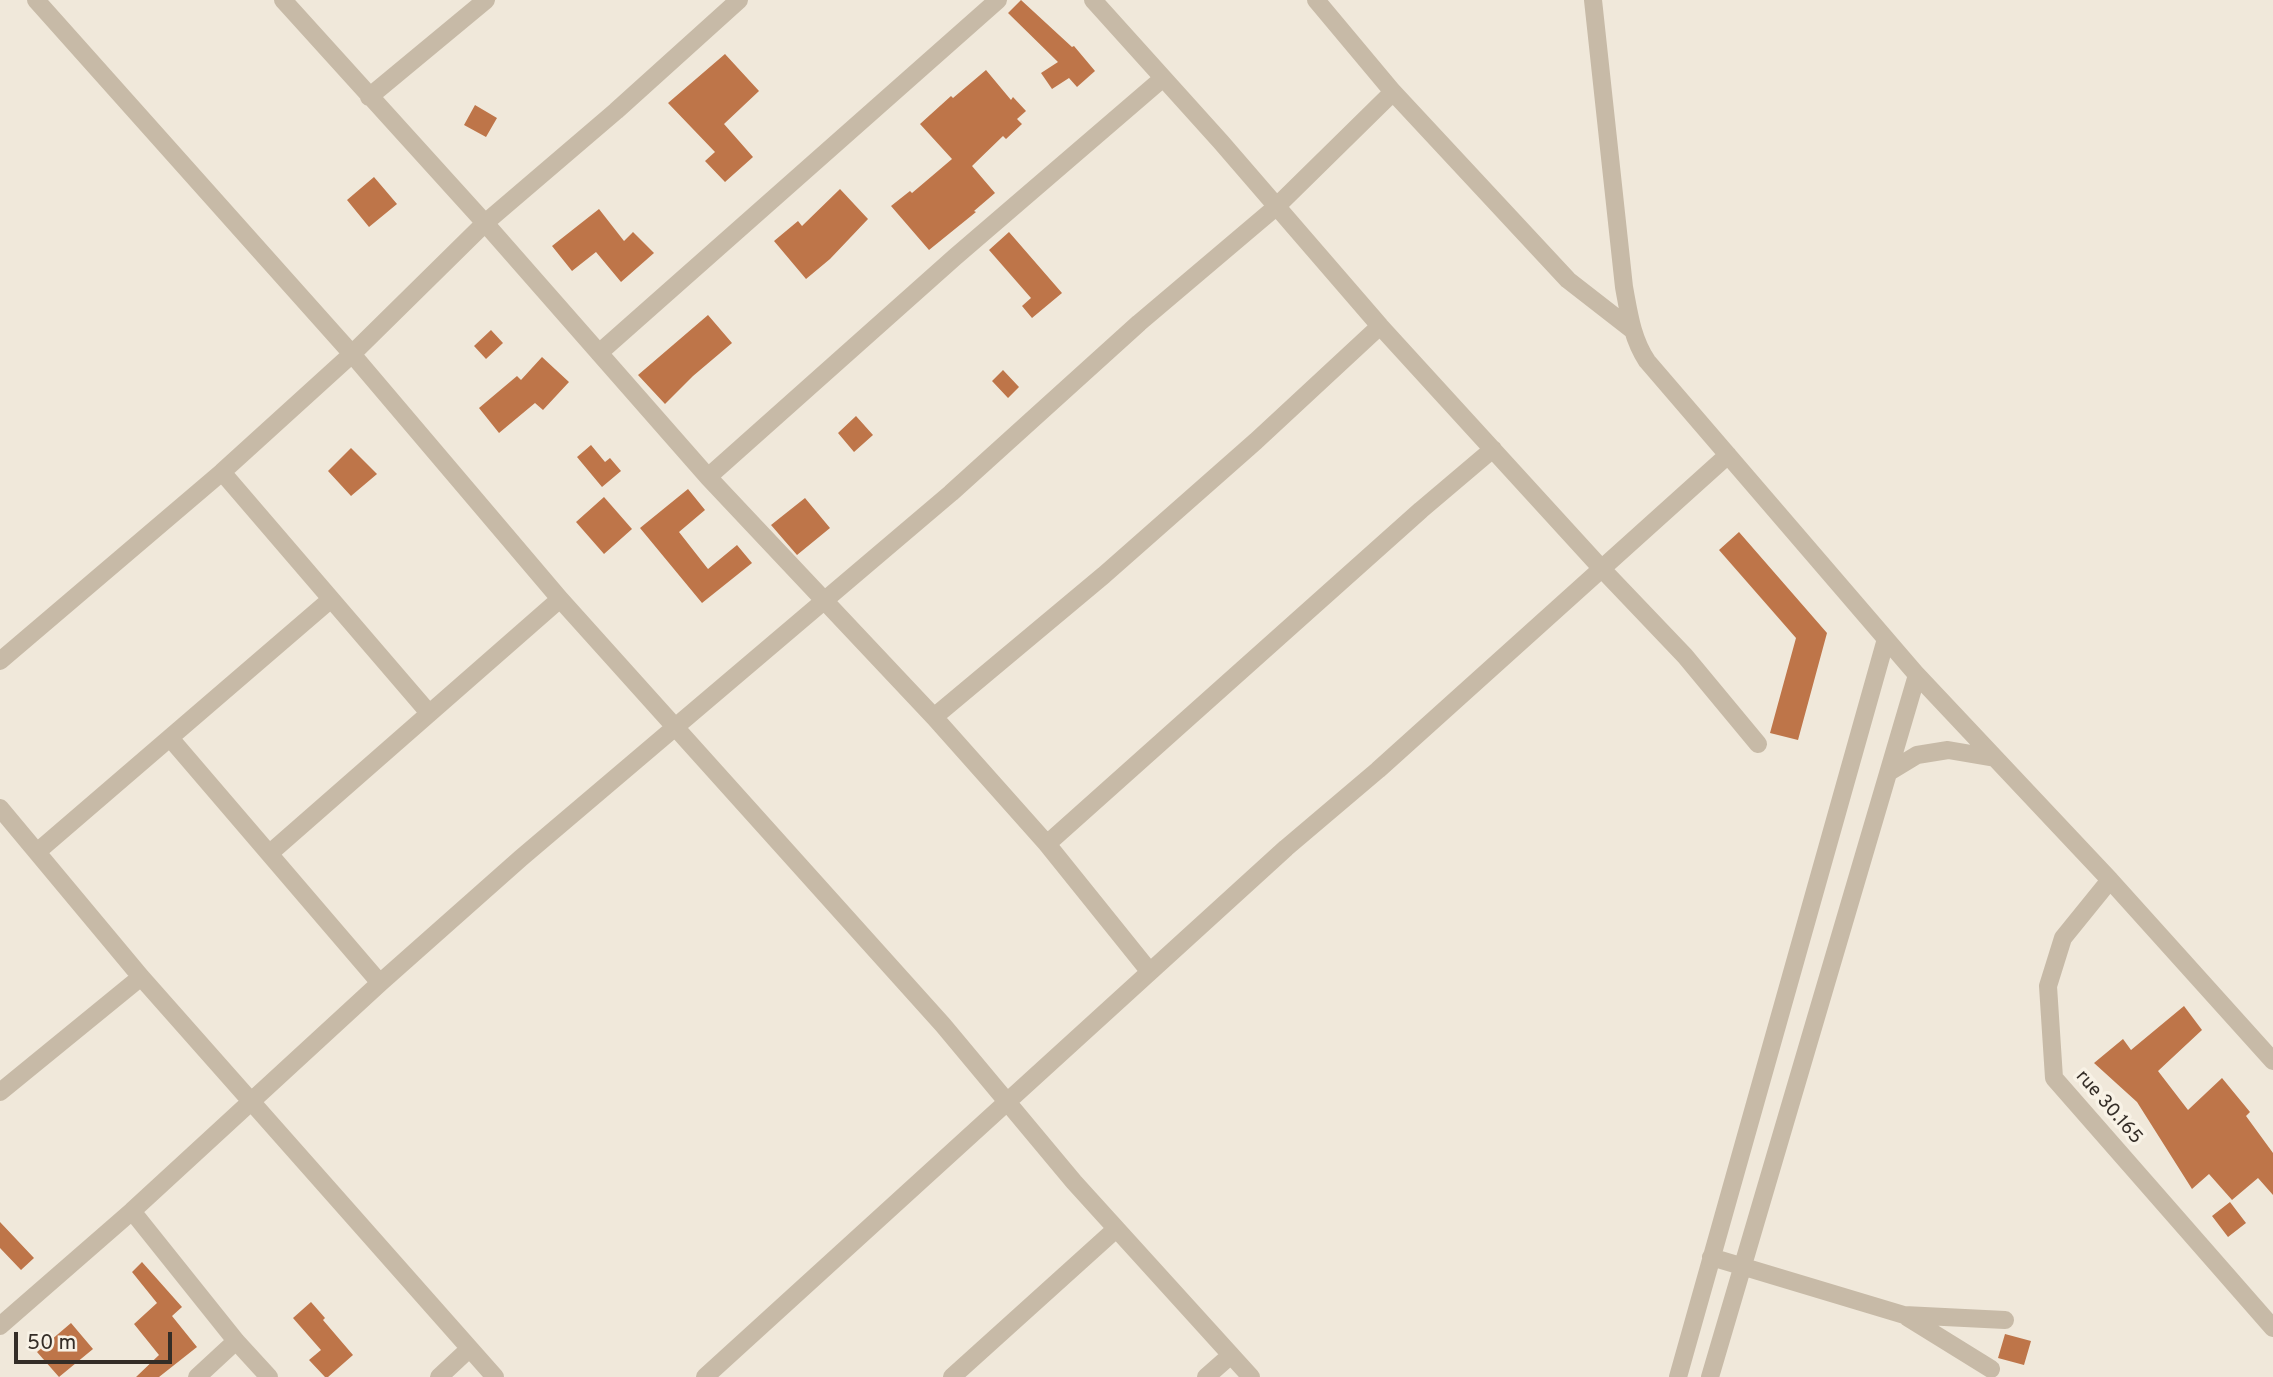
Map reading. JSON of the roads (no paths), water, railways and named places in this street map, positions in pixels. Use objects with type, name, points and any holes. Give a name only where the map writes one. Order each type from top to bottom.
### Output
[{"type":"street","points":[[36,0],[352,354],[561,599],[1007,1100],[1074,1182],[1251,1377]]},
{"type":"street","points":[[284,0],[708,477],[934,717],[1046,844],[1150,972]]},
{"type":"street","points":[[369,97],[486,0]]},
{"type":"street","points":[[0,661],[222,472],[352,354],[485,223],[616,111],[739,0]]},
{"type":"street","points":[[600,353],[998,0]]},
{"type":"street","points":[[1093,0],[1380,326],[1685,656],[1758,744]]},
{"type":"street","points":[[1315,0],[1393,92],[1568,280],[1631,329]]},
{"type":"street","points":[[1593,0],[1624,287],[1631,329],[1647,361],[1917,675],[2110,880],[2273,1061]]},
{"type":"street","points":[[708,477],[954,257],[1162,79]]},
{"type":"street","points":[[0,1326],[132,1211],[251,1100],[521,858],[951,493],[1139,324],[1276,207],[1393,92]]},
{"type":"street","points":[[934,717],[1104,575],[1256,441],[1380,326]]},
{"type":"street","points":[[1046,844],[1420,510],[1493,449]]},
{"type":"street","points":[[705,1377],[1286,848],[1389,761],[1728,455]]},
{"type":"street","points":[[222,472],[429,713]]},
{"type":"street","points":[[270,853],[561,599]]},
{"type":"street","points":[[37,852],[330,600]]},
{"type":"street","points":[[1678,1377],[1886,639]]},
{"type":"street","points":[[1710,1377],[1917,675]]},
{"type":"street","points":[[170,738],[380,983]]},
{"type":"street","points":[[1889,772],[1917,755],[1948,750],[1995,758]]},
{"type":"street","points":[[0,808],[141,977],[495,1377]]},
{"type":"street","name":"rue 30.165","points":[[2110,880],[2063,938],[2048,986],[2054,1078],[2273,1328]]},
{"type":"street","points":[[0,1067],[6,1087],[141,977]]},
{"type":"street","points":[[132,1211],[236,1341],[269,1377]]},
{"type":"street","points":[[952,1377],[1116,1229]]},
{"type":"street","points":[[1711,1257],[1904,1315],[2005,1320]]},
{"type":"street","points":[[1904,1315],[1991,1368]]},
{"type":"street","points":[[197,1377],[236,1341]]},
{"type":"street","points":[[439,1377],[469,1349]]},
{"type":"street","points":[[1206,1377],[1231,1355]]},
{"type":"street","points":[[721,1363],[733,1377]]}]
